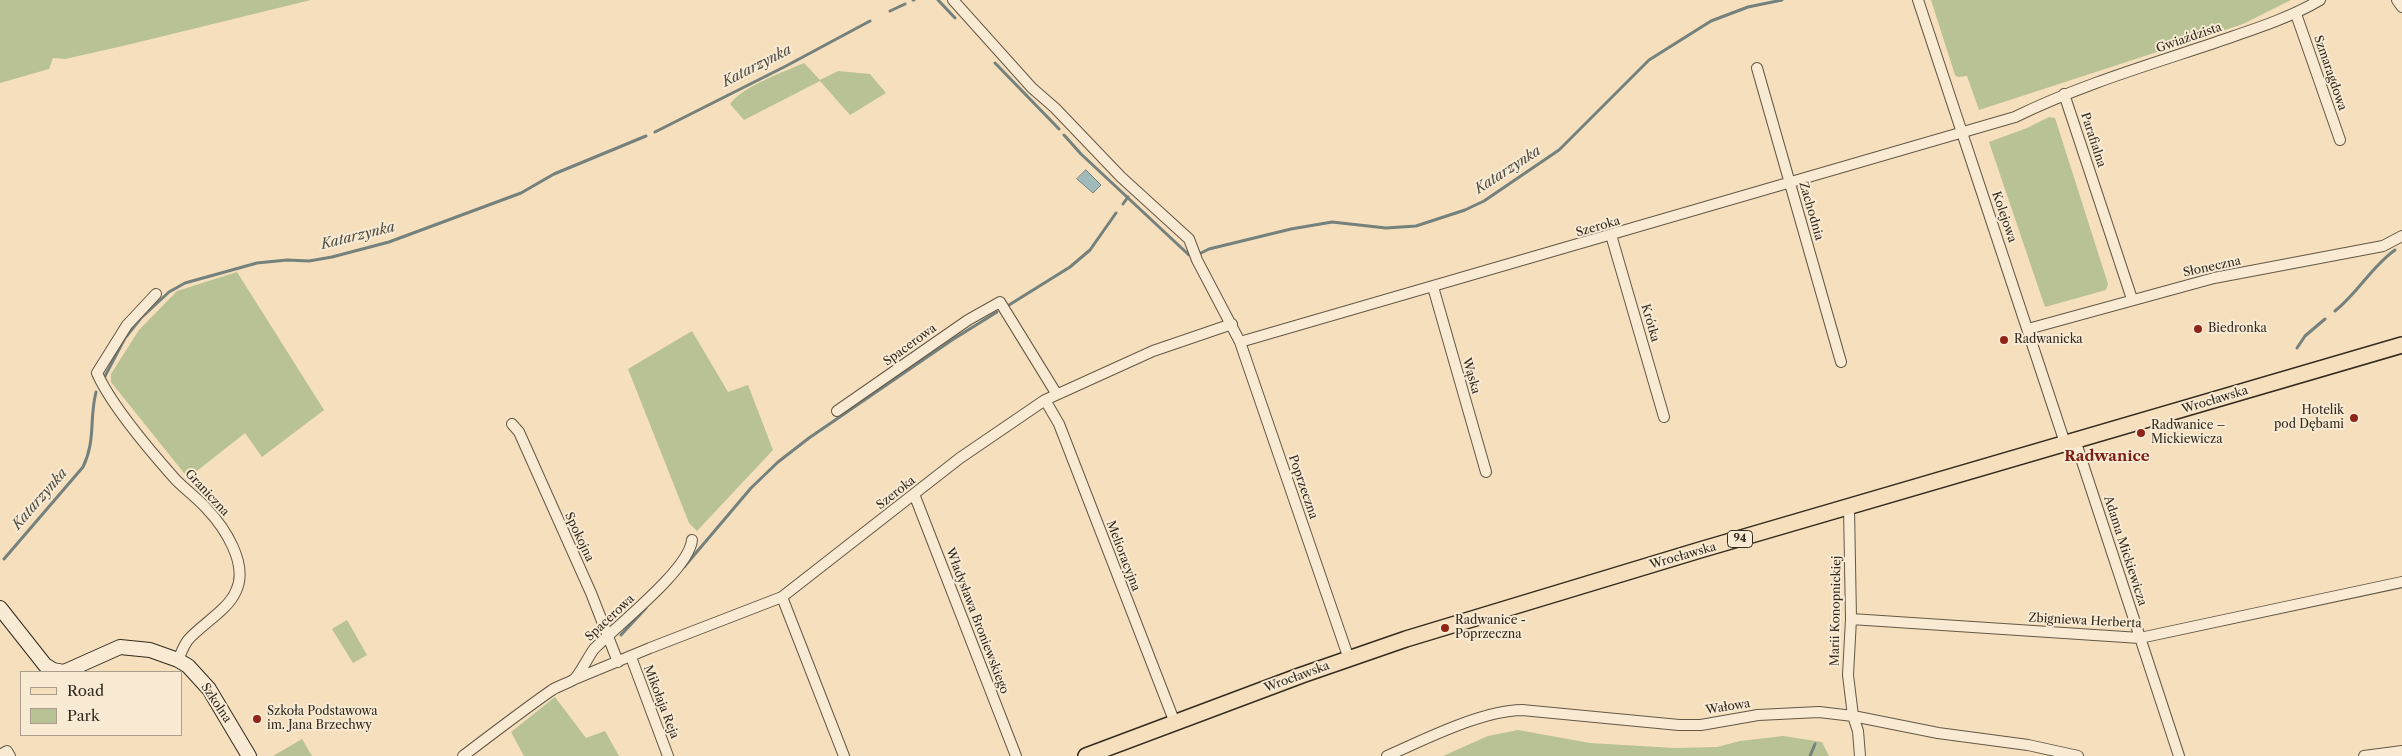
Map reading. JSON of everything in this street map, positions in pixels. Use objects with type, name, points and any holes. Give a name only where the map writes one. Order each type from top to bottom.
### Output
[{"type":"main road","name":"Wrocławska","points":[[1086,756],[1349,659],[1518,604],[2402,345]]},
{"type":"street","name":"Poprzeczna","points":[[953,0],[1032,88],[1055,108],[1121,177],[1190,238],[1197,260],[1240,342],[1349,659]]},
{"type":"street","name":"Kolejowa","points":[[1918,0],[2028,329],[2070,442]]},
{"type":"street","name":"Gwiaździsta","points":[[2064,94],[2296,14],[2320,0]]},
{"type":"street","points":[[2398,0],[2402,7]]},
{"type":"street","name":"Szmaragdowa","points":[[2296,14],[2340,140]]},
{"type":"street","name":"Zachodnia","points":[[1757,68],[1841,362]]},
{"type":"street","points":[[1962,134],[2015,118],[2064,94]]},
{"type":"street","name":"Parafialna","points":[[2064,94],[2132,299]]},
{"type":"street","name":"Szeroka","points":[[1240,342],[1962,134]]},
{"type":"street","name":"Krótka","points":[[1611,236],[1664,417]]},
{"type":"street","name":"Słoneczna","points":[[2028,329],[2214,278],[2383,246],[2402,236]]},
{"type":"street","name":"Wąska","points":[[1433,287],[1486,472]]},
{"type":"street","name":"Graniczna","points":[[156,294],[127,325],[97,373],[103,389],[133,427],[177,480],[214,517],[234,549],[238,562],[239,578],[236,591],[223,607],[187,641],[178,660]]},
{"type":"street","name":"Spacerowa","points":[[837,411],[968,320],[1000,302],[1056,393]]},
{"type":"street","name":"Szeroka","points":[[575,680],[782,597],[973,448],[1056,393],[1153,351],[1232,324]]},
{"type":"street","name":"Melioracyjna","points":[[1045,400],[1059,424],[1175,723]]},
{"type":"street","name":"Spokojna","points":[[512,424],[519,432],[618,662]]},
{"type":"street","name":"Adama Mickiewicza","points":[[2070,442],[2140,638],[2179,756]]},
{"type":"street","name":"Władysława Broniewskiego","points":[[914,494],[1016,756]]},
{"type":"street","name":"Marii Konopnickiej","points":[[1849,507],[1851,619],[1848,675],[1853,716],[1858,731],[1860,756]]},
{"type":"street","name":"Spacerowa","points":[[575,680],[586,659],[607,635],[624,623],[688,554],[692,540]]},
{"type":"street","name":"Zbigniewa Herberta","points":[[1851,619],[2140,638],[2402,582]]},
{"type":"street","points":[[782,597],[844,756]]},
{"type":"street","name":"Szkolna","points":[[0,608],[45,665],[57,671]]},
{"type":"street","name":"Szkolna","points":[[66,671],[107,651],[120,647],[150,650],[178,660],[194,672],[209,689],[249,756]]},
{"type":"street","name":"Mikołaja Reja","points":[[631,657],[668,756]]},
{"type":"street","points":[[463,756],[554,689],[575,680]]},
{"type":"street","name":"Wałowa","points":[[1387,756],[1485,715],[1504,710],[1557,713],[1679,726],[1800,712],[1853,716],[1938,733],[2028,745],[2078,756]]},
{"type":"street","points":[[0,755],[7,751],[10,756]]},
{"type":"street","points":[[2364,756],[2402,751]]},
{"type":"green space","points":[[0,0],[311,0],[65,59],[53,58],[49,69],[0,83]]},
{"type":"green space","points":[[1931,0],[2291,0],[2243,24],[1979,110],[1967,76],[1958,77],[1955,75]]},
{"type":"green space","points":[[804,63],[820,80],[838,71],[870,74],[886,93],[850,115],[820,81],[744,120],[730,104],[736,97],[754,85]]},
{"type":"green space","points":[[2049,117],[2055,118],[2108,284],[2106,290],[2045,307],[1989,142],[2027,128]]},
{"type":"green space","points":[[237,272],[324,410],[262,457],[245,433],[188,478],[111,382],[111,374],[139,330],[177,291]]},
{"type":"green space","points":[[692,331],[728,392],[748,385],[773,450],[697,531],[689,523],[628,369]]},
{"type":"green space","points":[[347,620],[367,655],[353,663],[332,629]]},
{"type":"green space","points":[[555,697],[586,738],[605,731],[619,756],[524,756],[511,732]]},
{"type":"green space","points":[[1518,730],[1590,743],[1674,748],[1717,747],[1740,741],[1783,736],[1822,742],[1829,756],[1443,756],[1488,736]]},
{"type":"green space","points":[[302,739],[312,756],[273,756]]},
{"type":"water","points":[[1086,170],[1101,185],[1093,193],[1077,179]]},
{"type":"waterway","name":"Katarzynka","points":[[938,0],[955,18]]},
{"type":"waterway","name":"Katarzynka","points":[[1201,253],[1209,249],[1291,229],[1332,222],[1386,228],[1416,226],[1465,210],[1484,201],[1559,150],[1649,60],[1711,21],[1748,7],[1782,0]]},
{"type":"waterway","name":"Katarzynka","points":[[890,11],[905,4]]},
{"type":"waterway","name":"Katarzynka","points":[[655,132],[870,21]]},
{"type":"waterway","name":"Katarzynka","points":[[995,63],[1059,129]]},
{"type":"waterway","name":"Katarzynka","points":[[1064,135],[1081,154],[1189,255]]},
{"type":"waterway","name":"Katarzynka","points":[[104,378],[125,338],[141,318],[169,292],[185,283],[257,263],[287,260],[309,261],[389,242],[521,193],[554,174],[646,136]]},
{"type":"waterway","name":"Katarzynka","points":[[1123,204],[1128,197]]},
{"type":"waterway","points":[[1009,305],[1070,267],[1090,250],[1116,213]]},
{"type":"waterway","points":[[2335,311],[2379,264],[2395,250]]},
{"type":"waterway","points":[[684,567],[751,488],[778,462],[809,438],[952,340],[997,312]]},
{"type":"waterway","points":[[2297,348],[2305,336],[2325,319]]},
{"type":"waterway","name":"Katarzynka","points":[[4,559],[83,467],[90,448],[96,392]]},
{"type":"waterway","points":[[621,635],[646,608]]},
{"type":"waterway","points":[[1810,756],[1815,744]]},
{"type":"place","name":"Biedronka","points":[[2198,329]]},
{"type":"place","name":"Radwanicka","points":[[2004,340]]},
{"type":"place","name":"Hotelik pod Dębami","points":[[2354,418]]},
{"type":"place","name":"Radwanice – Mickiewicza","points":[[2141,433]]},
{"type":"place","name":"Radwanice - Poprzeczna","points":[[1445,628]]},
{"type":"place","name":"Szkoła Podstawowa im. Jana Brzechwy","points":[[257,719]]},
{"type":"district","name":"Radwanice","points":[[2107,457]]}]
